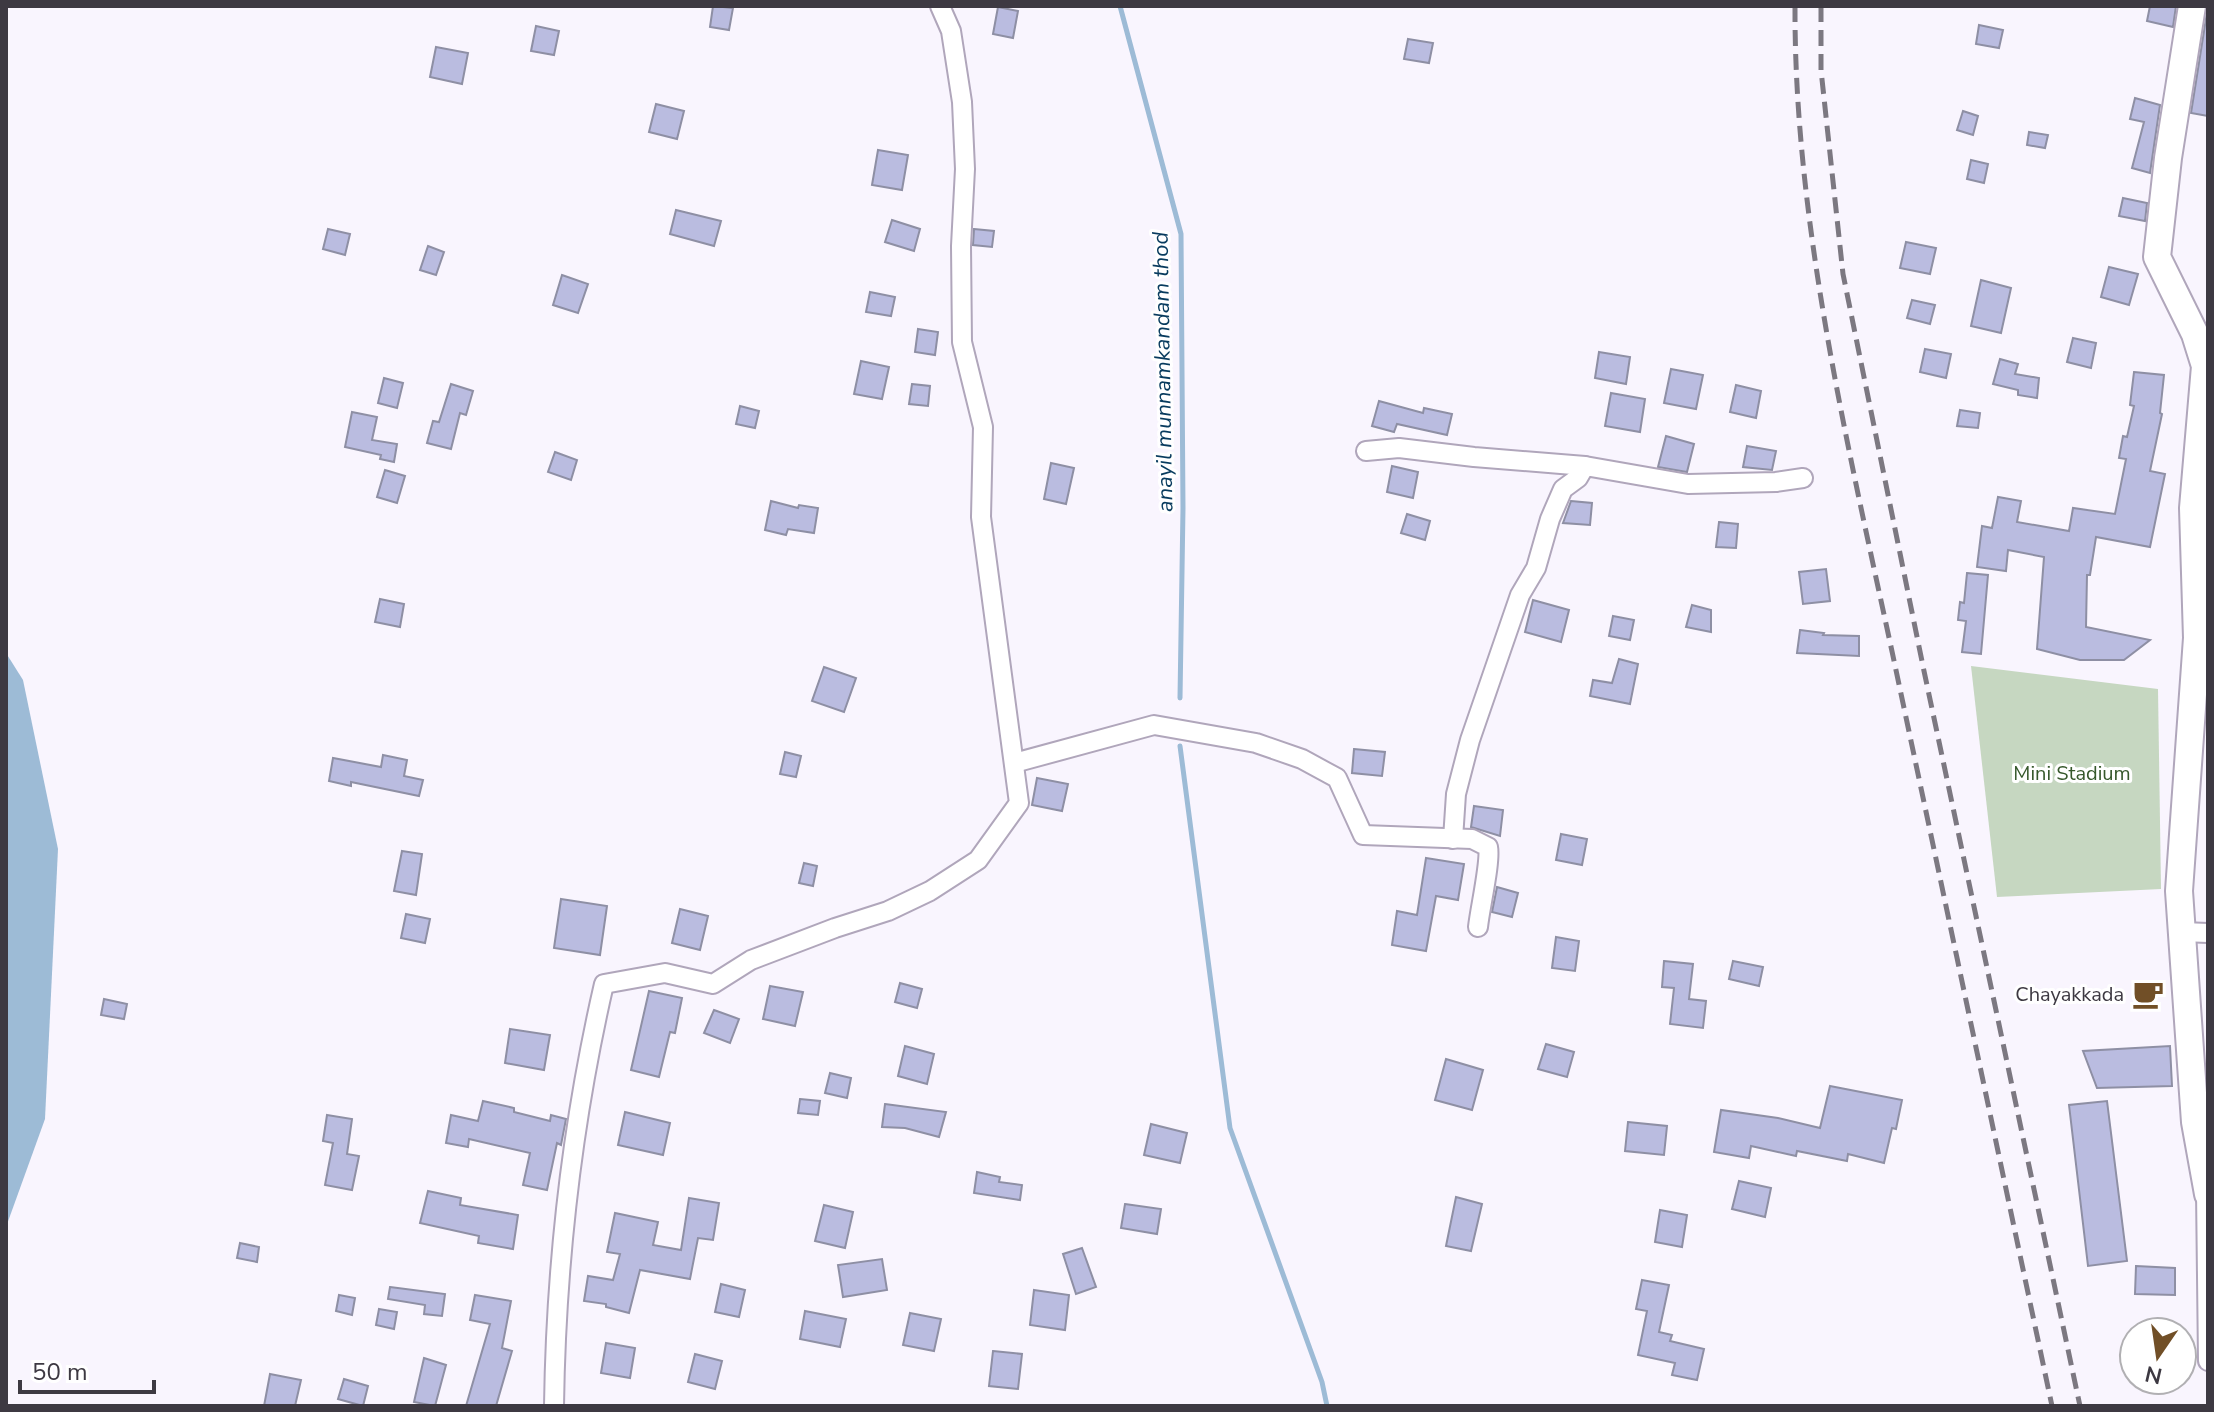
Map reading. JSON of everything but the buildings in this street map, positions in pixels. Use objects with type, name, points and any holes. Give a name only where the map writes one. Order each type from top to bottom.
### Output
[{"type":"main road","points":[[2192,6],[2168,158],[2157,257],[2195,334],[2205,366],[2197,638],[2179,891],[2195,1122],[2207,1192]]},
{"type":"street","points":[[554,1406],[555,1337],[564,1215],[581,1094],[604,984],[665,973],[713,984],[751,960],[888,911],[930,891],[978,860],[1019,803],[981,517],[983,427],[962,342],[961,246],[965,169],[962,102],[951,31],[940,6]]},
{"type":"street","points":[[1366,451],[1399,448],[1585,466],[1688,484],[1776,482],[1803,478]]},
{"type":"street","points":[[1453,839],[1456,794],[1470,740],[1520,595],[1536,568],[1550,519],[1563,489],[1578,478],[1585,466]]},
{"type":"street","points":[[1014,763],[1154,725],[1242,740],[1302,759],[1337,778],[1363,835],[1472,839],[1488,847],[1491,857],[1486,869],[1478,927]]},
{"type":"street","points":[[2182,932],[2208,933]]},
{"type":"street","points":[[2207,1192],[2208,1361]]},
{"type":"green space","name":"Mini Stadium","points":[[1971,666],[2158,689],[2161,889],[1997,897]]},
{"type":"water","points":[[6,653],[23,680],[58,849],[45,1119],[6,1227]]},
{"type":"waterway","name":"anayil munnamkandam thod","points":[[1120,6],[1181,234],[1183,508],[1180,698]]},
{"type":"waterway","name":"anayil munnamkandam thod","points":[[1180,746],[1230,1128],[1322,1382],[1327,1406]]},
{"type":"railway","points":[[1795,6],[1797,87],[1804,168],[1814,251],[1842,415],[2052,1406]]},
{"type":"railway","points":[[1821,6],[1821,70],[1843,274],[2080,1406]]},
{"type":"place","name":"Chayakkada","points":[[2148,994]]}]
